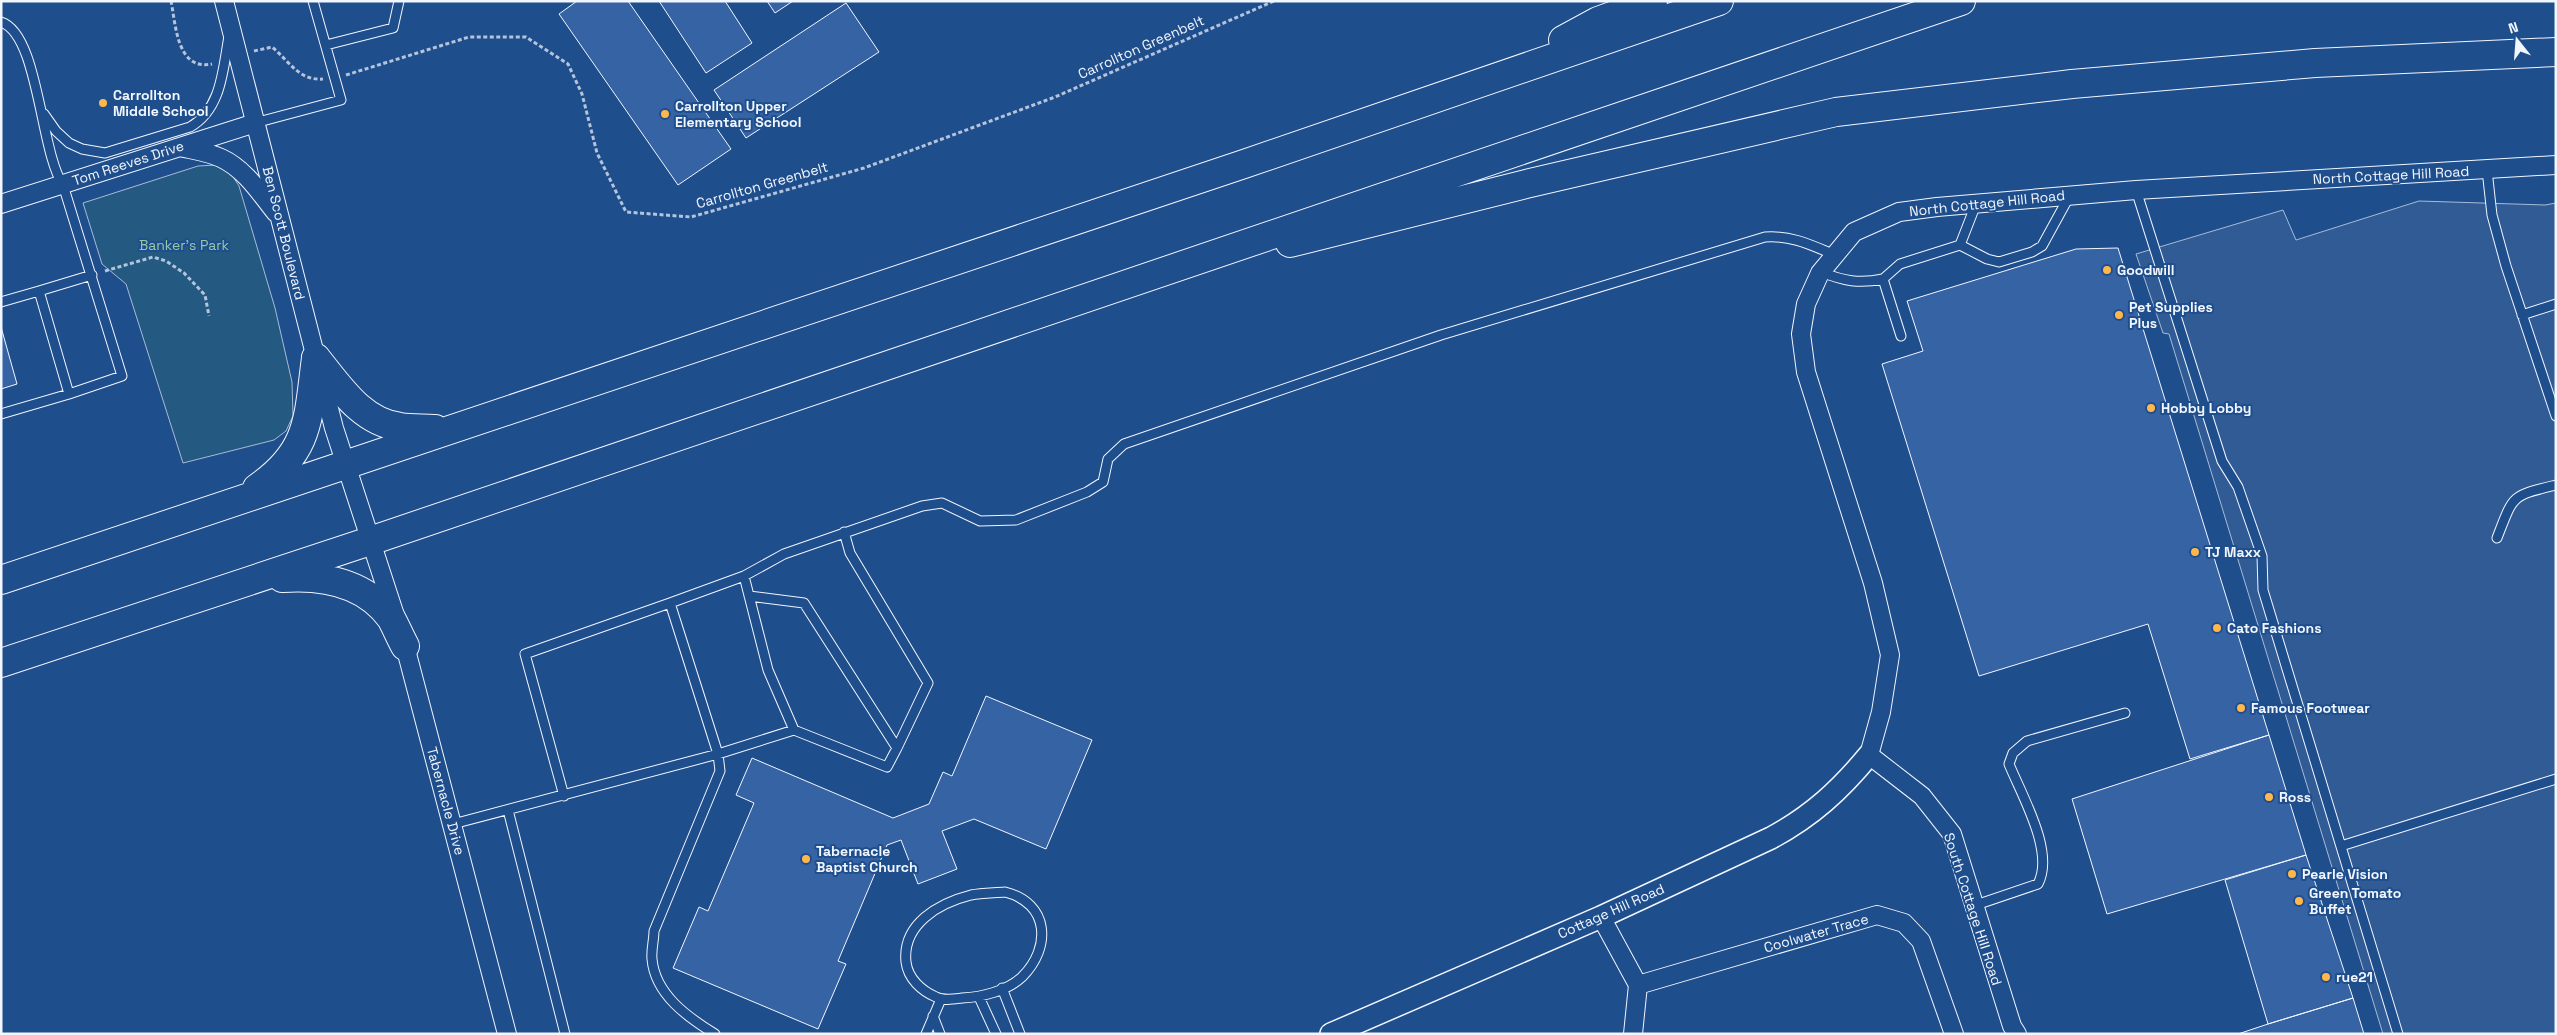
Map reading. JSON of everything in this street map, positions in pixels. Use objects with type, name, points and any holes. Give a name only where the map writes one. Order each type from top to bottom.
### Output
[{"type":"main road","points":[[1498,76],[1598,21],[1653,1]]},
{"type":"main road","points":[[1,580],[457,429],[1244,164],[1719,1]]},
{"type":"main road","points":[[1,663],[370,541],[1171,267],[1961,1]]},
{"type":"main road","points":[[1171,267],[1294,243],[1536,181],[1836,112],[2072,84],[2315,63],[2556,52]]},
{"type":"main road","points":[[316,358],[364,412],[378,421],[400,427],[457,429]]},
{"type":"main road","points":[[224,506],[270,479],[298,450],[308,418],[316,358]]},
{"type":"main road","points":[[208,594],[281,578],[307,576],[329,578],[354,588],[374,601],[390,618],[405,646]]},
{"type":"street","name":"Ben Scott Boulevard","points":[[224,1],[316,358],[345,465],[370,541]]},
{"type":"street","name":"Tom Reeves Drive","points":[[1,204],[255,123]]},
{"type":"street","points":[[179,147],[221,158],[235,166],[247,177],[280,219]]},
{"type":"street","name":"North Cottage Hill Road","points":[[1869,754],[1881,712],[1890,655],[1873,583],[1806,372],[1801,334],[1806,304],[1822,272],[1854,232],[1899,212],[1976,203],[2136,190],[2556,165]]},
{"type":"street","name":"Tabernacle Drive","points":[[370,541],[405,646],[507,1034]]},
{"type":"street","name":"South Cottage Hill Road","points":[[1869,754],[1922,796],[1952,834],[1973,906],[2012,1026],[2017,1034]]},
{"type":"street","name":"Cottage Hill Road","points":[[1331,1034],[1602,917],[1792,826],[1842,787],[1869,754]]},
{"type":"street","name":"Coolwater Trace","points":[[1638,985],[1877,915],[1904,923],[1921,941],[1954,1034]]},
{"type":"street","points":[[1602,917],[1638,985],[1632,1034]]},
{"type":"lane","points":[[255,123],[341,100],[313,1]]},
{"type":"lane","points":[[326,46],[393,28],[399,1]]},
{"type":"lane","points":[[1,22],[6,24],[23,44],[43,113],[55,173],[63,185],[122,376],[1,414]]},
{"type":"lane","points":[[43,113],[56,131],[69,143],[82,149],[99,153],[105,153],[190,127],[201,121],[216,98],[231,26]]},
{"type":"lane","points":[[2487,170],[2492,215],[2522,315],[2556,416]]},
{"type":"lane","points":[[2136,190],[2219,452],[2238,487],[2262,556],[2263,590],[2398,1034]]},
{"type":"lane","points":[[1822,272],[1845,282],[1866,283],[1883,279],[1900,264],[1960,245],[1987,259],[1999,262],[2032,252],[2042,246],[2070,195]]},
{"type":"lane","points":[[1960,245],[1976,203]]},
{"type":"lane","points":[[564,796],[525,654],[744,576],[784,554],[922,506],[942,503],[980,521],[1016,520],[1087,492],[1103,482],[1108,459],[1124,444],[1441,335],[1765,237],[1780,236],[1794,238],[1835,255]]},
{"type":"lane","points":[[1,302],[92,275]]},
{"type":"lane","points":[[1883,279],[1901,336]]},
{"type":"lane","points":[[39,291],[69,394]]},
{"type":"lane","points":[[2522,315],[2556,304]]},
{"type":"lane","points":[[2497,538],[2511,504],[2519,494],[2556,485]]},
{"type":"lane","points":[[453,824],[718,754],[794,730],[887,767],[928,683],[850,553],[844,532]]},
{"type":"lane","points":[[744,576],[768,670],[794,730]]},
{"type":"lane","points":[[749,596],[804,603],[897,748]]},
{"type":"lane","points":[[670,603],[718,754],[720,771],[654,932],[652,958],[661,988],[695,1022],[710,1033]]},
{"type":"lane","points":[[1973,906],[2038,884],[2044,874],[2044,858],[2039,838],[2009,764],[2013,753],[2027,741],[2125,712]]},
{"type":"lane","points":[[2340,846],[2556,779]]},
{"type":"lane","points":[[508,810],[565,1034]]},
{"type":"lane","points":[[1005,892],[1028,901],[1037,914],[1042,928],[1042,944],[1033,962],[1021,977],[1002,988],[979,997],[941,999],[924,992],[914,980],[907,967],[905,953],[908,939],[919,922],[932,912],[972,895],[1005,892]]},
{"type":"lane","points":[[1002,988],[1020,1034]]},
{"type":"lane","points":[[979,997],[996,1034]]},
{"type":"lane","points":[[926,1034],[941,999]]},
{"type":"lane","points":[[933,1016],[940,1034]]},
{"type":"path","points":[[171,1],[182,52],[189,60],[198,65],[210,64]]},
{"type":"path","name":"Carrollton Greenbelt","points":[[262,48],[272,47],[301,75],[311,80],[334,78],[386,65],[469,37],[526,36],[568,64],[582,94],[597,153],[626,212],[691,217],[882,161],[1055,97],[1274,1]]},
{"type":"path","points":[[92,275],[153,257],[166,260],[184,273],[205,295],[209,316]]},
{"type":"green space","name":"Banker's Park","points":[[217,165],[230,172],[239,186],[275,308],[292,382],[293,416],[286,431],[274,440],[183,463],[126,284],[102,264],[83,203],[198,166]]},
{"type":"shaded area","points":[[2419,201],[2545,205],[2556,203],[2556,1034],[2383,1034],[2169,334],[2163,333],[2136,254],[2283,210],[2296,240]]},
{"type":"building","points":[[577,1],[628,1],[731,149],[678,185],[559,14]]},
{"type":"building","points":[[659,1],[725,1],[752,43],[706,73]]},
{"type":"building","points":[[767,1],[793,1],[775,13]]},
{"type":"building","points":[[846,3],[879,52],[746,138],[714,90]]},
{"type":"building","points":[[2118,248],[2269,735],[2190,759],[2148,624],[1979,676],[1882,364],[1923,351],[1907,301],[2076,249]]},
{"type":"building","points":[[1,327],[17,384],[1,389]]},
{"type":"building","name":"Tabernacle Baptist Church","points":[[986,696],[1092,740],[1046,849],[974,819],[942,831],[957,869],[918,884],[901,840],[887,845],[838,961],[846,964],[818,1029],[673,968],[699,907],[708,911],[754,803],[736,795],[752,758],[893,818],[929,804],[943,772],[952,776]]},
{"type":"building","points":[[2269,735],[2306,855],[2107,914],[2072,799]]},
{"type":"building","points":[[2306,855],[2353,998],[2268,1024],[2225,880]]},
{"type":"building","points":[[2353,998],[2364,1034],[2238,1034],[2268,1024]]},
{"type":"place","name":"Carrollton Middle School","points":[[103,103]]},
{"type":"place","name":"Carrollton Upper Elementary School","points":[[665,114]]},
{"type":"place","name":"Goodwill","points":[[2107,270]]},
{"type":"place","name":"Pet Supplies Plus","points":[[2119,315]]},
{"type":"place","name":"Hobby Lobby","points":[[2151,408]]},
{"type":"place","name":"TJ Maxx","points":[[2195,552]]},
{"type":"place","name":"Cato Fashions","points":[[2217,628]]},
{"type":"place","name":"Famous Footwear","points":[[2241,708]]},
{"type":"place","name":"Ross","points":[[2269,797]]},
{"type":"place","name":"Tabernacle Baptist Church","points":[[806,859]]},
{"type":"place","name":"Pearle Vision","points":[[2292,874]]},
{"type":"place","name":"Green Tomato Buffet","points":[[2299,901]]},
{"type":"place","name":"rue21","points":[[2326,977]]}]
